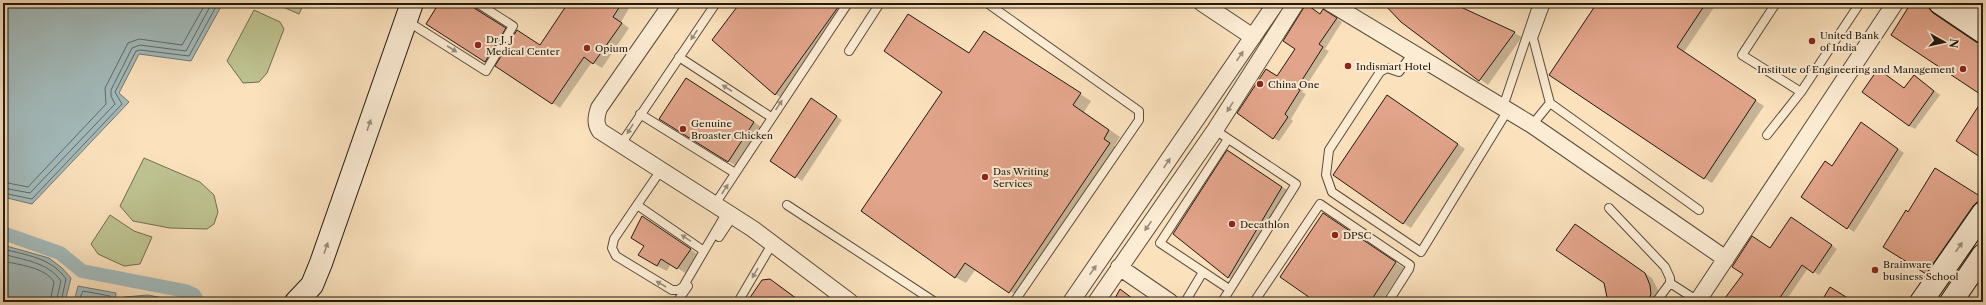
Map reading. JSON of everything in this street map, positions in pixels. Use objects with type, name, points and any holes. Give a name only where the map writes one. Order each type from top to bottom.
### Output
[{"type":"street","points":[[672,3],[598,108],[596,126],[600,131],[725,211],[772,244],[840,299]]},
{"type":"street","points":[[1202,3],[1253,37]]},
{"type":"street","points":[[1071,302],[1276,3]]},
{"type":"street","points":[[1096,302],[1164,204],[1222,134],[1296,3]]},
{"type":"street","points":[[1330,3],[1532,125],[1726,259]]},
{"type":"street","points":[[1697,302],[1895,3]]},
{"type":"street","points":[[1940,3],[1983,32]]},
{"type":"street","points":[[1970,3],[1983,11]]},
{"type":"street","points":[[296,302],[313,293],[409,11]]},
{"type":"street","points":[[1921,302],[1983,213]]},
{"type":"street","points":[[1956,301],[1983,256]]},
{"type":"street","points":[[1119,267],[1170,302]]},
{"type":"lane","points":[[409,11],[486,71],[513,26],[477,3]]},
{"type":"lane","points":[[621,144],[716,3]]},
{"type":"lane","points":[[678,302],[725,211],[735,173],[848,3]]},
{"type":"lane","points":[[849,51],[880,3]]},
{"type":"lane","points":[[987,3],[1140,112],[1135,126],[1014,302]]},
{"type":"lane","points":[[1413,53],[1399,72],[1387,68],[1380,72],[1328,150],[1326,175],[1332,192],[1421,252],[1506,109],[1538,3]]},
{"type":"lane","points":[[1546,3],[1534,38],[1550,103],[1699,210]]},
{"type":"lane","points":[[1776,3],[1742,55],[1801,92]]},
{"type":"lane","points":[[1767,135],[1801,92],[1860,3]]},
{"type":"lane","points":[[679,57],[771,117]]},
{"type":"lane","points":[[1532,125],[1550,103]]},
{"type":"lane","points":[[640,114],[735,173]]},
{"type":"lane","points":[[1222,302],[1296,184],[1222,134],[1178,214],[1160,243],[1229,289]]},
{"type":"lane","points":[[661,170],[614,239],[612,248],[616,256],[672,290],[678,290],[683,287],[725,211]]},
{"type":"lane","points":[[1164,204],[1178,214]]},
{"type":"lane","points":[[1254,302],[1320,204],[1410,265],[1388,302]]},
{"type":"lane","points":[[637,205],[704,251]]},
{"type":"lane","points":[[787,205],[935,302]]},
{"type":"lane","points":[[1609,208],[1665,267],[1670,278],[1670,282],[1656,302]]},
{"type":"lane","points":[[738,302],[772,244]]},
{"type":"lane","points":[[1185,302],[1203,272]]},
{"type":"lane","points":[[1670,282],[1697,302]]},
{"type":"green space","points":[[274,3],[304,3],[299,14]]},
{"type":"green space","points":[[254,10],[280,22],[284,29],[267,73],[259,82],[243,83],[227,61]]},
{"type":"green space","points":[[144,158],[200,182],[214,195],[218,212],[214,224],[207,229],[170,228],[133,221],[120,206]]},
{"type":"green space","points":[[110,215],[134,231],[152,237],[140,264],[124,266],[98,254],[91,244]]},
{"type":"water","points":[[3,3],[223,3],[191,61],[139,54],[119,93],[129,102],[32,204],[3,197]]},
{"type":"water","points":[[3,245],[49,258],[62,268],[71,278],[65,302],[3,302]]},
{"type":"water","points":[[78,286],[116,293],[115,302],[74,302]]},
{"type":"water","points":[[148,295],[182,302],[123,302],[124,297]]},
{"type":"building","name":"Dr J. J Medical Center","points":[[439,3],[472,3],[474,8],[506,28],[485,62],[426,24]]},
{"type":"building","points":[[568,3],[622,3],[613,17],[622,23],[593,64],[584,57],[552,104],[495,66],[517,30],[540,45]]},
{"type":"building","points":[[740,3],[841,3],[775,95],[712,40]]},
{"type":"building","points":[[1383,3],[1452,3],[1515,32],[1479,81],[1401,22]]},
{"type":"building","points":[[1597,3],[1706,3],[1677,47],[1756,100],[1704,179],[1549,75]]},
{"type":"building","name":"Institute of Engineering and Management","points":[[1911,3],[1925,3],[1933,13],[1976,42],[1983,44],[1983,96],[1891,35]]},
{"type":"building","points":[[1306,4],[1320,14],[1323,9],[1337,18],[1319,44],[1323,47],[1297,88],[1300,90],[1285,114],[1288,117],[1273,139],[1237,113],[1266,69],[1277,76],[1295,49],[1283,41]]},
{"type":"building","name":"Das Writing Services","points":[[908,14],[969,53],[984,31],[1081,93],[1073,105],[1109,130],[1104,139],[1110,143],[1009,293],[965,263],[955,278],[861,211],[942,92],[884,51]]},
{"type":"building","points":[[1878,69],[1904,88],[1914,75],[1934,91],[1909,126],[1862,92]]},
{"type":"building","points":[[686,78],[754,122],[728,162],[659,119]]},
{"type":"building","points":[[1387,95],[1458,144],[1403,224],[1333,175]]},
{"type":"building","points":[[811,98],[837,116],[795,178],[770,161]]},
{"type":"building","points":[[1983,99],[1983,159],[1956,141]]},
{"type":"building","points":[[1861,122],[1898,149],[1847,229],[1801,197],[1825,161],[1832,166]]},
{"type":"building","points":[[1227,150],[1282,187],[1228,278],[1173,234]]},
{"type":"building","points":[[1935,168],[1983,198],[1983,201],[1977,202],[1973,206],[1926,274],[1883,247],[1906,210],[1908,212]]},
{"type":"building","name":"DPSC","points":[[1323,213],[1396,262],[1370,302],[1316,302],[1280,277]]},
{"type":"building","points":[[642,216],[691,249],[677,269],[661,259],[657,266],[638,255],[644,246],[631,238]]},
{"type":"building","points":[[1791,217],[1832,245],[1813,273],[1802,265],[1777,302],[1722,302],[1743,274],[1732,267],[1752,236],[1770,248]]},
{"type":"building","points":[[1575,224],[1645,273],[1650,285],[1651,294],[1648,302],[1608,302],[1604,283],[1556,250]]},
{"type":"building","points":[[770,279],[801,302],[747,302],[762,280]]},
{"type":"building","points":[[1830,287],[1854,302],[1821,302]]},
{"type":"building","points":[[1120,289],[1137,302],[1113,302]]},
{"type":"waterway","points":[[3,233],[60,253],[82,271],[185,291],[194,295],[198,302]]},
{"type":"place","name":"United Bank of India","points":[[1812,41]]},
{"type":"place","name":"Dr J. J Medical Center","points":[[478,45]]},
{"type":"place","name":"Opium","points":[[587,48]]},
{"type":"place","name":"Indismart Hotel","points":[[1348,66]]},
{"type":"place","name":"Institute of Engineering and Management","points":[[1963,69]]},
{"type":"place","name":"China One","points":[[1260,84]]},
{"type":"place","name":"Genuine Broaster Chicken","points":[[683,129]]},
{"type":"place","name":"Das Writing Services","points":[[985,177]]},
{"type":"place","name":"Decathlon","points":[[1232,224]]},
{"type":"place","name":"DPSC","points":[[1335,235]]},
{"type":"place","name":"Brainware business School","points":[[1875,270]]}]
